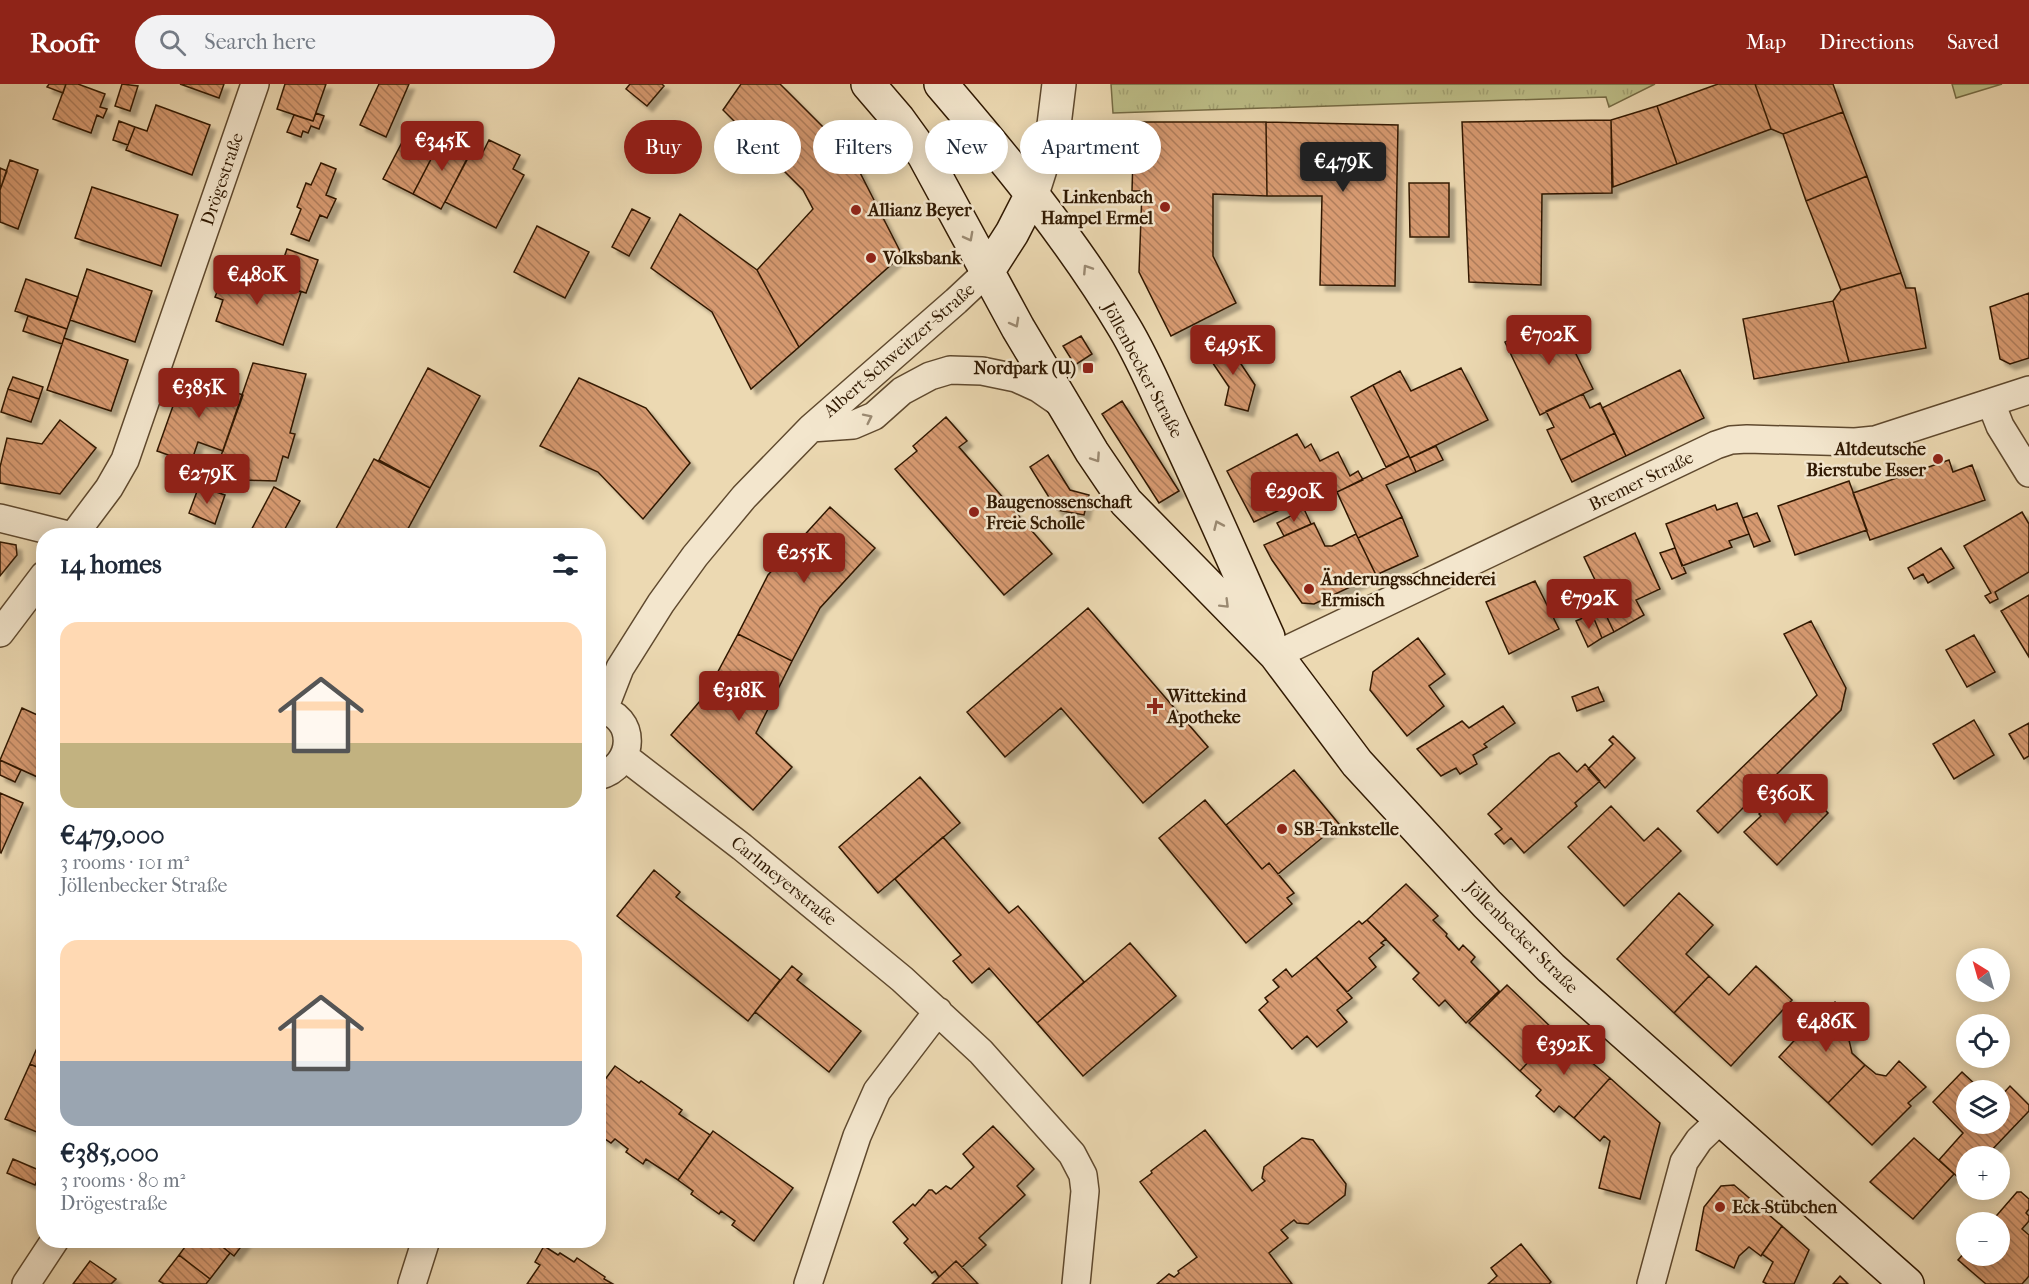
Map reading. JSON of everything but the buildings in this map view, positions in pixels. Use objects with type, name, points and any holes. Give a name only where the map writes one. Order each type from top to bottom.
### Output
[{"type":"main road","name":"Jöllenbecker Straße","points":[[868,84],[898,119],[924,156],[987,272],[1066,408],[1126,502],[1276,655],[1357,763],[1487,904],[1551,969],[1907,1284]]},
{"type":"main road","name":"Jöllenbecker Straße","points":[[941,84],[1032,194],[1080,259],[1125,328],[1144,364],[1276,655]]},
{"type":"main road","points":[[987,272],[1012,233],[1032,194],[1054,125],[1059,84]]},
{"type":"street","name":"Drögestraße","points":[[79,528],[109,488],[125,460],[255,84]]},
{"type":"street","name":"Albert-Schweitzer-Straße","points":[[606,698],[620,668],[661,603],[695,556],[744,497],[811,428],[956,302],[987,272]]},
{"type":"street","name":"Albert-Schweitzer-Straße","points":[[811,428],[854,425],[874,416],[902,391],[930,376],[950,370],[982,371],[1016,378],[1038,388],[1066,408]]},
{"type":"street","name":"Bremer Straße","points":[[1276,655],[1722,443],[1747,439],[1855,442],[1875,440],[2029,390]]},
{"type":"street","points":[[1991,403],[2001,426],[2029,473]]},
{"type":"street","points":[[0,518],[41,528]]},
{"type":"street","points":[[0,633],[36,586]]},
{"type":"street","points":[[606,712],[616,717],[625,728],[628,742],[625,757],[613,770],[606,773]]},
{"type":"street","name":"Carlmeyerstraße","points":[[625,757],[751,854],[938,1011],[997,1069],[1072,1154],[1083,1175],[1085,1205],[1076,1263],[1076,1284]]},
{"type":"street","points":[[808,1284],[857,1136],[877,1091],[938,1011]]},
{"type":"street","points":[[1651,1284],[1684,1162],[1699,1140],[1722,1118]]},
{"type":"street","points":[[26,1284],[50,1248]]},
{"type":"street","points":[[412,1284],[423,1248]]},
{"type":"green space","points":[[1111,84],[1655,84],[1609,107],[1606,97],[1113,113]]},
{"type":"green space","points":[[1952,84],[2002,84],[1956,98]]},
{"type":"place","name":"Linkenbach Hampel Ermel","points":[[1165,207]]},
{"type":"place","name":"Allianz Beyer","points":[[856,210]]},
{"type":"place","name":"Volksbank","points":[[871,258]]},
{"type":"place","name":"Nordpark (U)","points":[[1088,368]]},
{"type":"place","name":"Altdeutsche Bierstube Esser","points":[[1938,459]]},
{"type":"place","name":"Baugenossenschaft Freie Scholle","points":[[974,512]]},
{"type":"place","name":"Änderungsschneiderei Ermisch","points":[[1309,589]]},
{"type":"place","name":"Wittekind Apotheke","points":[[1155,706]]},
{"type":"place","name":"SB-Tankstelle","points":[[1282,829]]},
{"type":"place","name":"Eck-Stübchen","points":[[1720,1207]]}]
